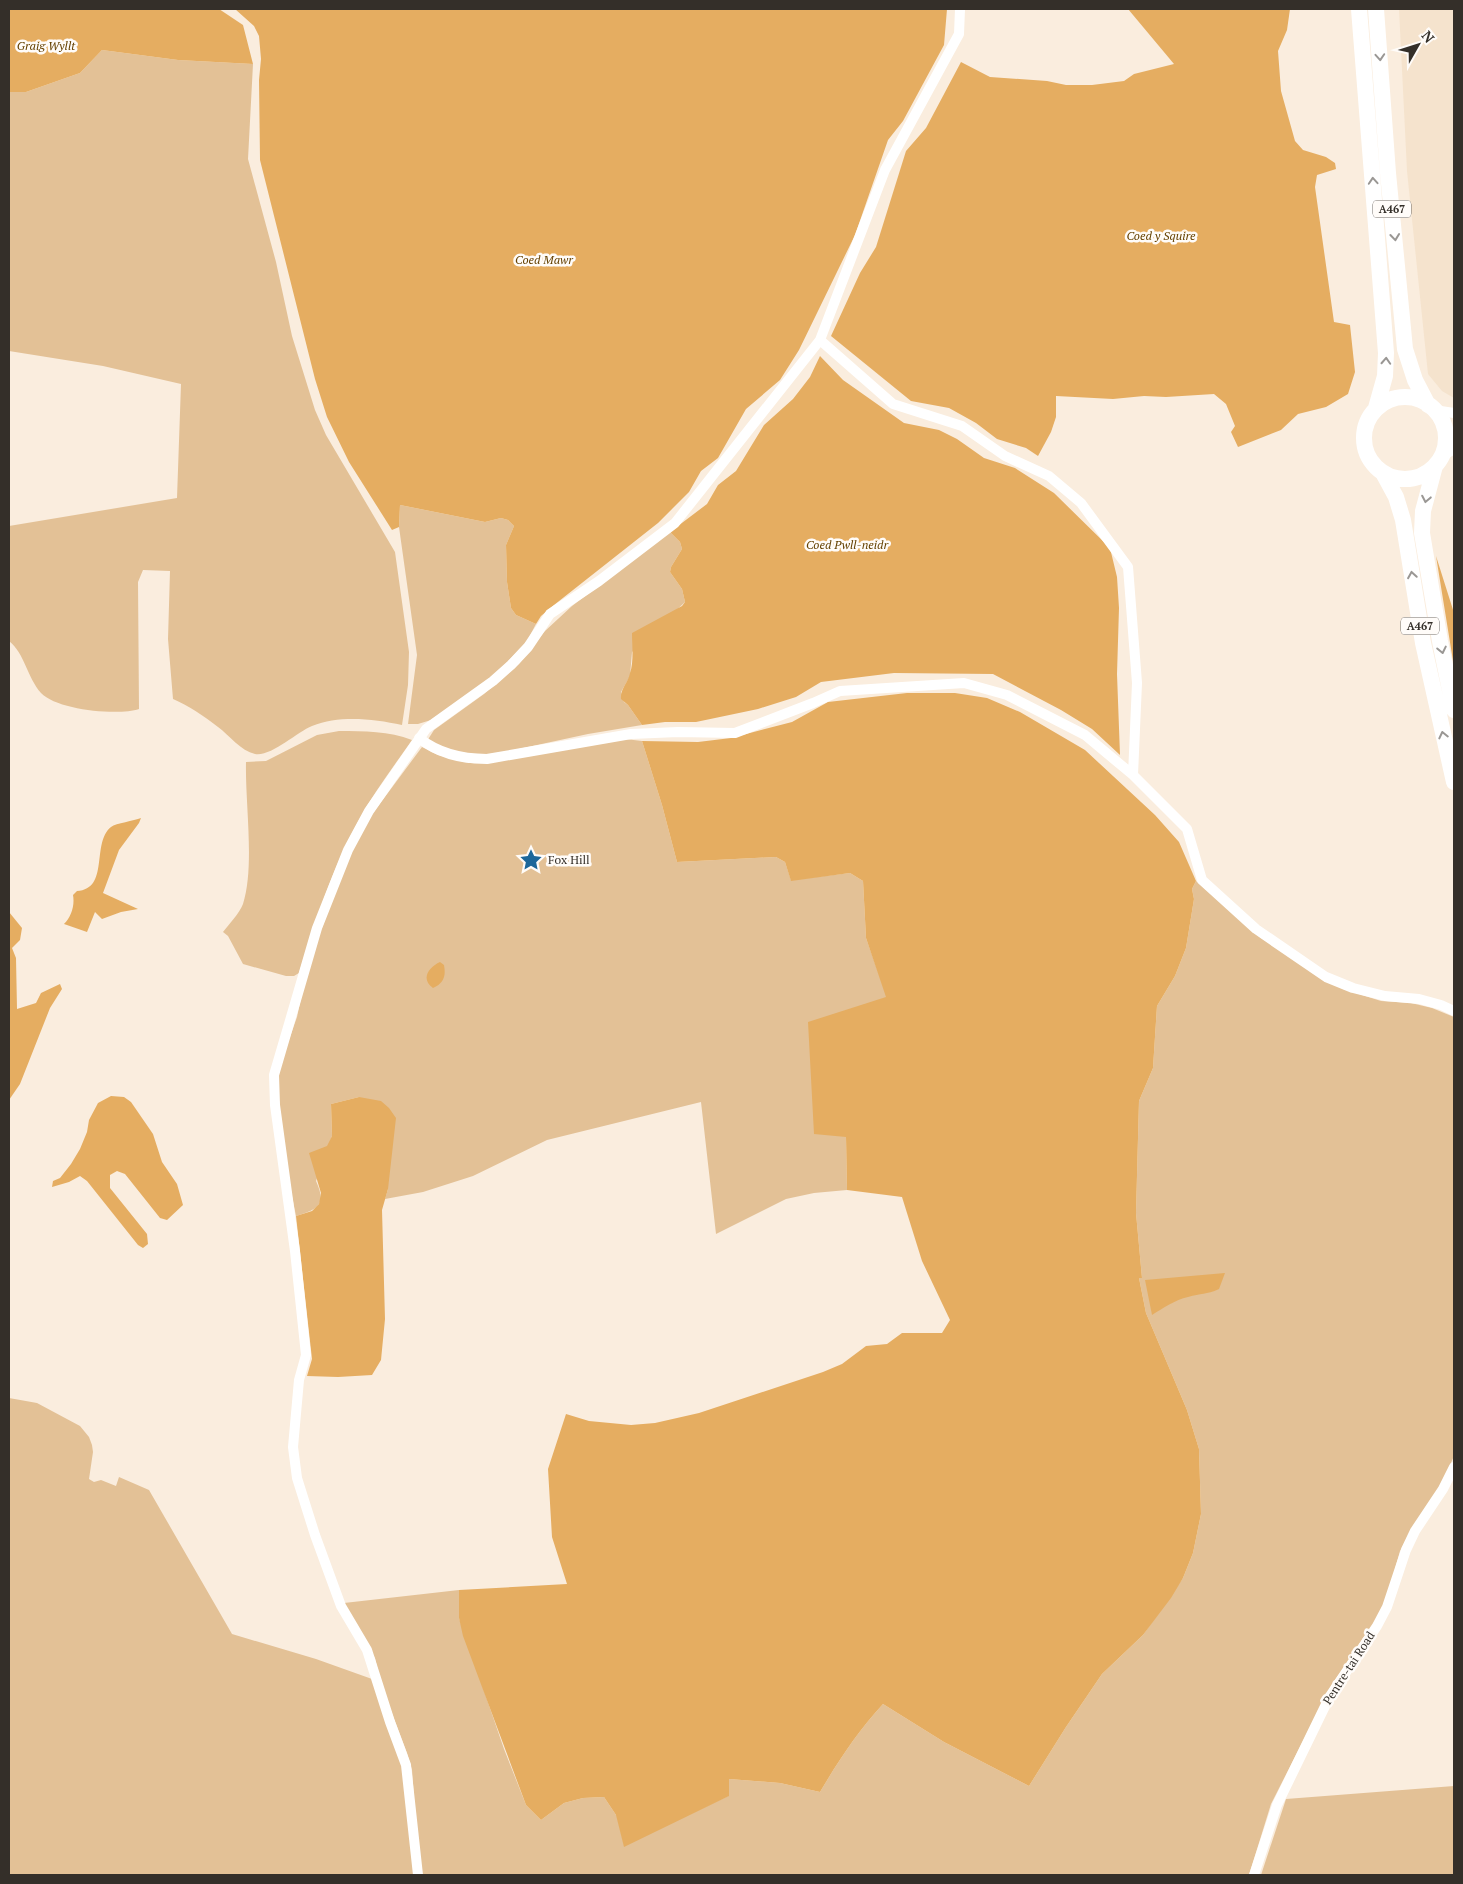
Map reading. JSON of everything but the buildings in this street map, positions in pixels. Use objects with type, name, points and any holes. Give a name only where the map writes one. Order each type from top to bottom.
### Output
[{"type":"main road","name":"A467","points":[[1359,9],[1386,353],[1385,376],[1376,408]]},
{"type":"main road","name":"A467","points":[[1376,9],[1388,173],[1405,349],[1415,380],[1431,407]]},
{"type":"main road","points":[[1402,397],[1420,400],[1431,407],[1442,422],[1445,432],[1443,457],[1423,474],[1414,478],[1394,478],[1383,473],[1373,464],[1367,454],[1364,442],[1366,424],[1376,408],[1392,399],[1402,397]]},
{"type":"main road","name":"A467","points":[[1443,457],[1423,511],[1422,532],[1440,641],[1454,710]]},
{"type":"main road","name":"A467","points":[[1383,473],[1396,497],[1403,520],[1423,643],[1454,782]]},
{"type":"street","points":[[418,1875],[409,1784],[404,1757],[390,1722],[367,1650],[341,1606],[297,1478],[293,1448],[299,1380],[306,1355],[294,1242],[275,1105],[274,1075],[317,928],[348,850],[369,811],[426,729],[493,681],[511,665],[528,647],[550,614],[599,581],[675,522],[820,340],[884,170],[958,34],[960,9]]},
{"type":"street","points":[[820,340],[893,404],[962,426],[1005,456],[1049,476],[1082,503],[1128,567],[1137,683],[1133,774]]},
{"type":"street","points":[[1431,407],[1454,413]]},
{"type":"street","points":[[419,738],[443,752],[466,759],[487,759],[631,734],[678,732],[735,733],[840,691],[964,683],[1007,695],[1085,735],[1133,774],[1187,829],[1202,880],[1256,930],[1302,961],[1326,977],[1353,988],[1385,996],[1441,1005],[1454,1011]]},
{"type":"street","name":"Pentre-tai Road","points":[[1254,1875],[1277,1804],[1327,1702],[1387,1607],[1406,1550],[1415,1531],[1443,1489],[1454,1467]]},
{"type":"shaded area","name":"Graig Wyllt","points":[[9,9],[219,9],[243,25],[253,64],[178,60],[102,50],[80,73],[26,92],[9,92]]},
{"type":"shaded area","name":"Coed Mawr","points":[[235,9],[947,9],[944,45],[903,121],[888,140],[855,235],[799,350],[780,380],[746,409],[718,458],[701,471],[689,492],[658,523],[554,605],[541,616],[536,624],[516,615],[511,608],[507,582],[506,545],[514,526],[508,520],[501,518],[485,522],[400,505],[399,527],[392,530],[349,462],[327,417],[315,379],[260,160],[259,80],[261,59],[259,36],[254,26]]},
{"type":"shaded area","name":"Coed y Squire","points":[[1128,9],[1290,9],[1287,30],[1278,51],[1281,91],[1295,141],[1303,150],[1326,157],[1335,163],[1336,169],[1317,175],[1315,187],[1334,322],[1350,325],[1355,372],[1348,394],[1326,407],[1298,414],[1281,430],[1238,447],[1231,432],[1235,426],[1226,404],[1214,394],[1113,399],[1056,396],[1056,417],[1051,432],[1038,456],[1026,448],[997,439],[976,423],[949,408],[911,401],[831,336],[860,273],[876,247],[906,151],[926,128],[961,62],[990,77],[1047,81],[1066,85],[1092,85],[1124,81],[1134,74],[1174,64]]},
{"type":"shaded area","points":[[1399,9],[1454,9],[1454,398],[1442,391],[1428,374],[1407,171]]},
{"type":"shaded area","points":[[102,50],[178,60],[253,64],[248,159],[276,262],[292,336],[315,410],[326,435],[395,552],[409,652],[408,685],[402,725],[357,719],[334,720],[312,726],[269,752],[255,754],[245,750],[207,719],[173,699],[168,639],[170,571],[143,570],[138,582],[139,709],[117,712],[88,710],[60,704],[49,699],[36,687],[19,652],[9,641],[9,526],[177,498],[181,384],[103,366],[9,351],[9,92],[26,92],[80,73]]},
{"type":"shaded area","name":"Coed Pwll-neidr","points":[[820,356],[843,380],[904,423],[939,430],[957,439],[984,458],[1015,468],[1054,493],[1110,548],[1117,577],[1119,608],[1117,674],[1120,755],[1092,729],[1061,710],[993,674],[894,673],[821,682],[796,697],[758,709],[696,722],[665,722],[642,725],[628,705],[621,699],[631,668],[632,633],[682,606],[685,602],[682,589],[670,572],[682,549],[680,542],[670,532],[707,504],[718,485],[736,471],[764,425],[793,399],[810,377]]},
{"type":"shaded area","points":[[400,505],[485,522],[501,518],[508,520],[514,526],[506,545],[507,582],[511,608],[516,615],[536,624],[527,641],[492,678],[431,720],[418,724],[408,724],[417,655],[399,527]]},
{"type":"shaded area","points":[[670,532],[680,542],[682,549],[670,572],[682,589],[685,602],[632,652],[630,676],[621,692],[624,702],[642,725],[588,734],[491,755],[457,753],[427,741],[434,730],[484,694],[519,664],[545,631],[572,606]]},
{"type":"shaded area","points":[[1436,556],[1454,613],[1454,667]]},
{"type":"shaded area","points":[[907,693],[955,693],[987,698],[1020,712],[1085,750],[1155,815],[1179,842],[1196,881],[1192,889],[1194,899],[1186,948],[1175,976],[1157,1006],[1153,1068],[1139,1101],[1136,1213],[1142,1278],[1139,1278],[1146,1313],[1187,1410],[1199,1449],[1201,1514],[1193,1553],[1183,1578],[1171,1598],[1143,1635],[1102,1674],[1029,1786],[944,1742],[883,1704],[849,1746],[820,1792],[780,1783],[729,1779],[729,1796],[624,1847],[616,1815],[604,1797],[583,1798],[564,1803],[541,1820],[526,1805],[463,1636],[459,1618],[459,1590],[567,1584],[552,1537],[548,1469],[566,1414],[589,1421],[631,1425],[655,1423],[699,1413],[823,1372],[842,1364],[866,1346],[887,1344],[902,1333],[942,1333],[950,1320],[922,1261],[902,1197],[847,1190],[846,1137],[814,1134],[808,1022],[886,997],[866,938],[863,881],[850,873],[791,881],[785,862],[776,857],[677,862],[642,741],[698,742],[731,738],[792,722],[828,702]]},
{"type":"shaded area","points":[[339,731],[385,733],[412,740],[371,799],[349,838],[325,895],[299,973],[294,976],[286,976],[243,964],[228,936],[223,932],[241,908],[247,889],[249,834],[246,762],[266,761],[317,735]]},
{"type":"shaded area","points":[[625,739],[642,741],[677,862],[776,857],[785,862],[791,880],[850,873],[863,881],[866,938],[887,997],[846,1137],[847,1190],[814,1193],[786,1199],[716,1234],[701,1102],[547,1140],[473,1176],[423,1192],[385,1199],[388,1189],[359,1097],[331,1104],[332,1136],[316,1181],[321,1196],[320,1201],[315,1208],[296,1216],[283,1151],[277,1074],[297,1017],[303,989],[320,933],[351,851],[370,817],[422,747],[438,755],[465,762]]},
{"type":"shaded area","points":[[141,818],[119,850],[103,893],[138,909],[121,912],[102,919],[95,912],[87,932],[64,924],[72,911],[73,895],[77,891],[87,888],[97,874],[105,834],[113,826]]},
{"type":"shaded area","points":[[1196,881],[1261,938],[1343,989],[1381,1001],[1411,1003],[1432,1008],[1454,1017],[1454,1456],[1439,1490],[1410,1532],[1400,1551],[1385,1605],[1368,1634],[1332,1684],[1271,1804],[1249,1875],[422,1875],[418,1853],[412,1770],[381,1684],[375,1658],[344,1603],[459,1590],[459,1618],[504,1749],[526,1805],[541,1820],[564,1803],[583,1798],[604,1797],[616,1815],[686,1816],[728,1796],[729,1779],[780,1783],[820,1792],[849,1746],[883,1704],[944,1742],[1029,1786],[1102,1674],[1143,1635],[1183,1578],[1193,1553],[1201,1514],[1199,1449],[1187,1410],[1146,1313],[1139,1278],[1142,1278],[1136,1213],[1139,1101],[1153,1068],[1157,1006],[1175,976],[1186,948],[1194,899],[1192,889]]},
{"type":"shaded area","points":[[9,912],[22,928],[20,940],[12,948],[16,958],[17,1009],[36,1003],[41,993],[60,984],[62,989],[50,1008],[20,1084],[9,1100]]},
{"type":"shaded area","points":[[440,962],[444,965],[445,973],[440,984],[433,988],[429,985],[427,977],[432,967]]},
{"type":"shaded area","points":[[111,1096],[124,1097],[131,1102],[153,1134],[162,1162],[177,1184],[183,1205],[167,1220],[160,1218],[125,1174],[117,1171],[110,1175],[110,1188],[147,1234],[148,1244],[143,1248],[138,1245],[87,1181],[80,1176],[69,1182],[52,1187],[53,1181],[60,1178],[80,1149],[87,1132],[89,1120],[98,1103]]},
{"type":"shaded area","points":[[359,1097],[381,1101],[396,1118],[388,1189],[382,1210],[385,1319],[381,1360],[372,1375],[307,1376],[312,1359],[296,1216],[312,1211],[319,1204],[321,1193],[309,1153],[327,1146],[332,1136],[331,1104]]},
{"type":"shaded area","points":[[1225,1273],[1219,1289],[1178,1300],[1152,1315],[1145,1280]]},
{"type":"shaded area","points":[[9,1398],[37,1403],[80,1426],[89,1437],[92,1445],[93,1452],[89,1479],[94,1482],[101,1480],[116,1486],[119,1477],[149,1490],[232,1634],[316,1659],[372,1679],[402,1760],[416,1875],[9,1875]]},
{"type":"shaded area","points":[[1454,1786],[1454,1875],[1261,1875],[1286,1799]]},
{"type":"waterway","points":[[9,973],[11,976],[9,979]]},
{"type":"place","name":"Fox Hill","points":[[531,860]]}]
